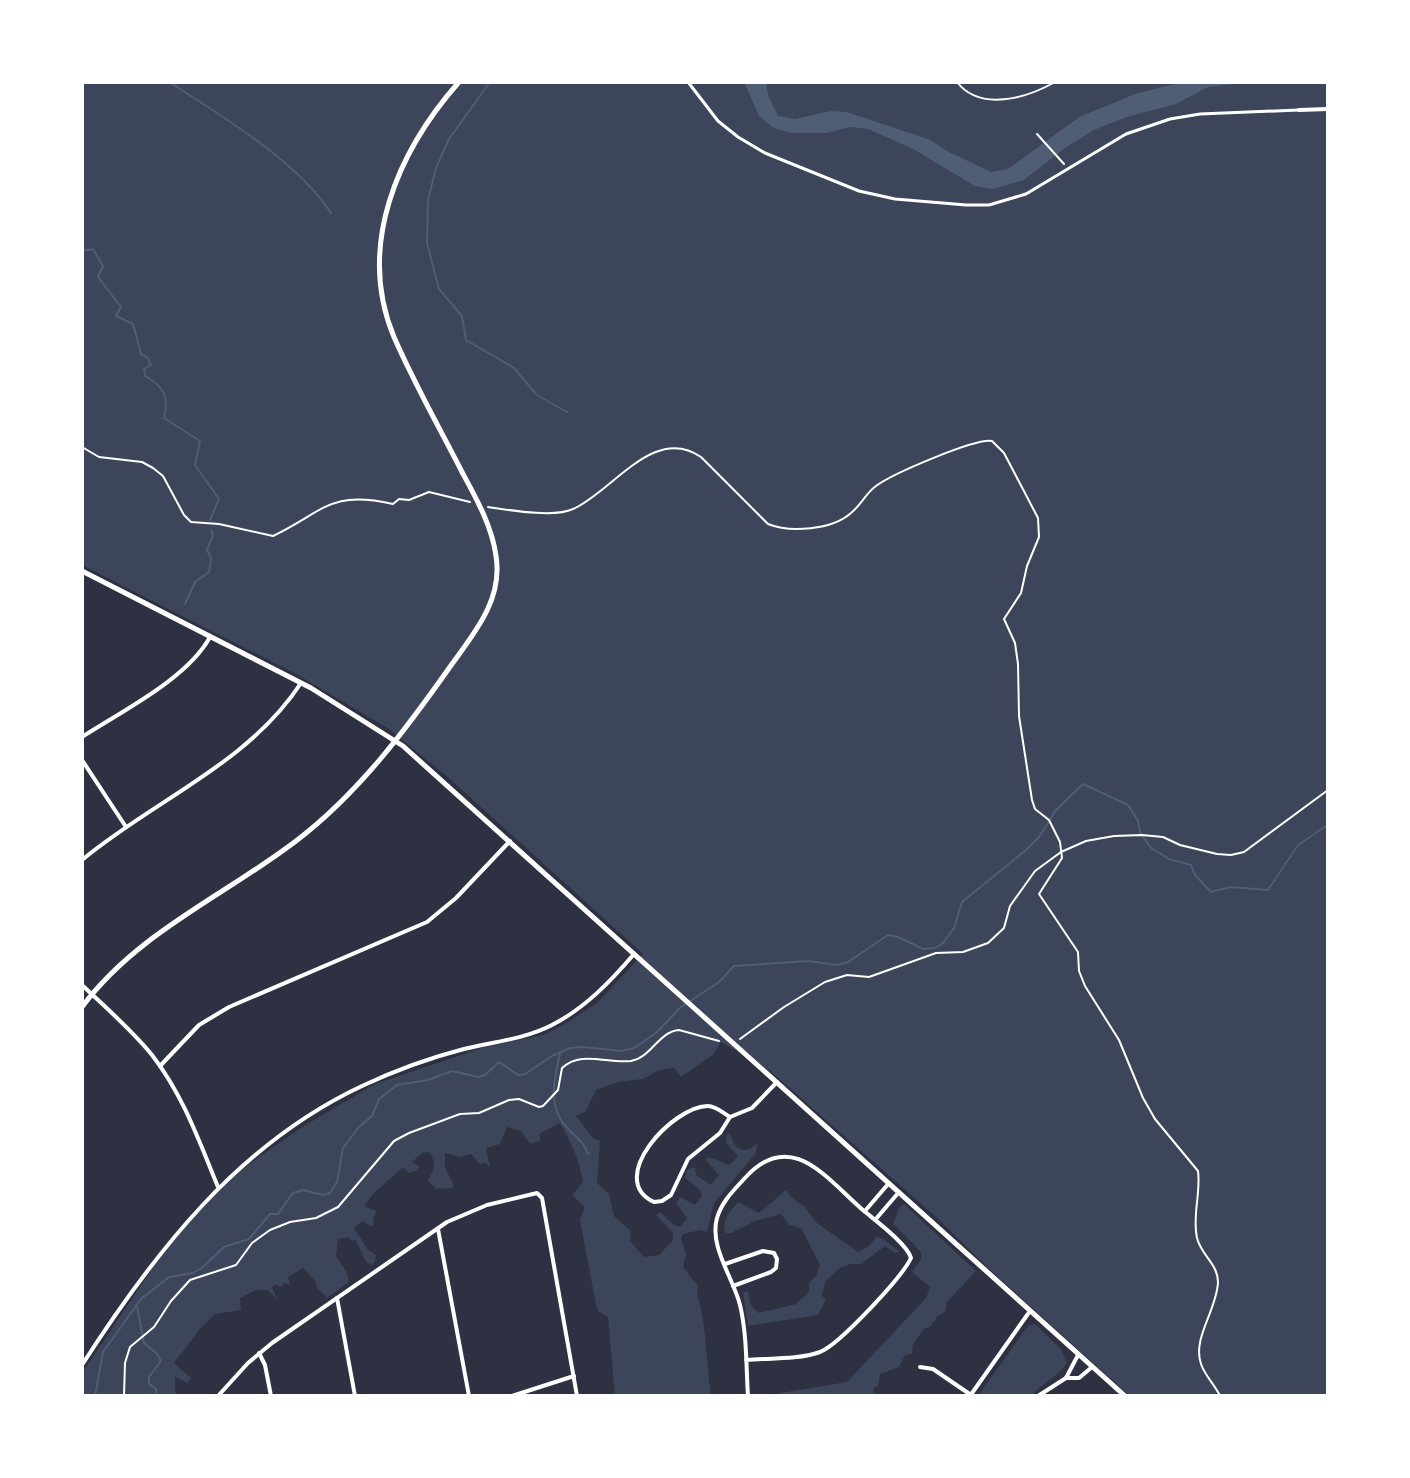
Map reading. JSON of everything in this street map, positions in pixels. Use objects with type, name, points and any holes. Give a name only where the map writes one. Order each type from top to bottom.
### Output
[{"type":"street","points":[[82,1007],[112,971],[140,946],[307,832],[344,798],[396,742],[474,633],[494,596],[496,551],[490,529],[396,342],[382,306],[378,276],[383,227],[400,170],[423,127],[459,82]]},
{"type":"street","points":[[688,82],[718,121],[765,153],[859,191],[895,199],[966,205],[989,205],[1026,194],[1126,134],[1170,119],[1200,114],[1328,109]]},
{"type":"street","points":[[82,571],[301,683],[396,742],[432,770],[1125,1396]]},
{"type":"street","points":[[82,737],[169,679],[199,652],[210,637]]},
{"type":"street","points":[[82,860],[240,751],[267,726],[301,683]]},
{"type":"street","points":[[82,760],[126,827]]},
{"type":"street","points":[[160,1066],[199,1025],[229,1007],[427,922],[456,898],[510,841]]},
{"type":"street","points":[[82,1365],[178,1230],[218,1187],[274,1140],[360,1086],[454,1052],[536,1032],[562,1020],[600,991],[634,954]]},
{"type":"street","points":[[82,985],[134,1035],[160,1066],[192,1122],[218,1187]]},
{"type":"street","points":[[730,1117],[713,1106],[702,1107],[676,1120],[655,1137],[645,1150],[637,1177],[644,1196],[657,1202],[669,1197],[688,1159],[720,1133],[730,1117],[752,1108],[777,1082]]},
{"type":"street","points":[[746,1360],[814,1354],[830,1347],[845,1335],[910,1261],[908,1250],[865,1211],[804,1160],[786,1155],[767,1159],[755,1167],[729,1196],[720,1211],[716,1235],[741,1311],[748,1396]]},
{"type":"street","points":[[865,1211],[889,1183]]},
{"type":"street","points":[[875,1220],[899,1192]]},
{"type":"street","points":[[218,1396],[259,1353],[438,1228],[479,1207],[514,1197],[540,1194],[577,1396]]},
{"type":"street","points":[[438,1228],[469,1396]]},
{"type":"street","points":[[725,1264],[763,1251],[774,1253],[777,1259],[776,1268],[771,1272],[733,1286]]},
{"type":"street","points":[[337,1298],[355,1396]]},
{"type":"street","points":[[920,1367],[933,1369],[971,1395],[1030,1311]]},
{"type":"street","points":[[259,1353],[265,1365],[271,1396]]},
{"type":"street","points":[[1066,1378],[1078,1355]]},
{"type":"street","points":[[1038,1396],[1066,1378],[1079,1378],[1092,1367]]},
{"type":"street","points":[[512,1396],[574,1376]]},
{"type":"path","points":[[957,82],[969,94],[989,101],[1055,82]]},
{"type":"path","points":[[1037,134],[1064,165]]},
{"type":"path","points":[[82,447],[99,457],[142,462],[153,468],[163,476],[191,522],[219,524],[273,536],[317,510],[352,498],[393,504],[399,499],[409,500],[429,492],[479,505],[559,514],[574,509],[657,451],[667,448],[691,450],[768,524],[777,528],[823,527],[851,514],[880,483],[974,442],[992,441],[1004,453],[1038,518],[1039,537],[1027,566],[1021,593],[1004,619],[1015,643],[1019,716],[1032,800],[1035,809],[1049,820],[1060,842],[1060,862],[1039,894],[1078,952],[1079,971],[1085,986],[1111,1024],[1155,1119],[1198,1171],[1198,1239],[1202,1251],[1215,1267],[1218,1279],[1214,1308],[1203,1332],[1199,1354],[1201,1365],[1220,1396]]},
{"type":"path","points":[[738,1041],[755,1026],[825,982],[847,975],[869,977],[936,953],[963,952],[988,943],[1004,928],[1010,906],[1023,885],[1035,871],[1061,852],[1093,839],[1142,835],[1163,837],[1180,845],[1231,855],[1244,852],[1328,790]]},
{"type":"path","points":[[124,1396],[130,1347],[145,1336],[190,1280],[236,1265],[252,1243],[270,1230],[290,1222],[316,1218],[338,1207],[394,1141],[460,1114],[479,1113],[509,1100],[519,1099],[543,1106],[558,1090],[562,1068],[573,1059],[630,1061],[641,1058],[672,1031],[685,1031],[719,1041]]},
{"type":"shaded area","points":[[82,82],[1328,82],[1328,1396],[1130,1396],[935,1216],[769,1070],[721,1042],[714,1054],[681,1077],[674,1068],[659,1070],[643,1079],[618,1082],[596,1090],[585,1112],[576,1116],[593,1138],[600,1141],[597,1183],[609,1194],[614,1216],[631,1231],[630,1241],[644,1257],[659,1255],[673,1240],[673,1233],[656,1215],[660,1212],[680,1227],[687,1218],[676,1203],[680,1197],[695,1205],[702,1196],[700,1190],[685,1178],[687,1170],[695,1167],[696,1175],[711,1185],[719,1175],[705,1159],[710,1157],[729,1165],[738,1156],[726,1143],[727,1134],[730,1134],[735,1146],[743,1150],[758,1143],[755,1154],[714,1203],[707,1232],[701,1230],[683,1234],[681,1239],[686,1255],[683,1267],[698,1286],[711,1396],[615,1396],[608,1317],[598,1311],[596,1305],[580,1220],[585,1207],[572,1195],[583,1182],[574,1151],[560,1123],[539,1134],[541,1140],[530,1144],[521,1131],[507,1127],[500,1144],[486,1148],[490,1167],[486,1163],[480,1164],[471,1154],[460,1157],[445,1153],[445,1167],[454,1186],[452,1188],[436,1189],[428,1181],[433,1160],[429,1152],[422,1153],[412,1162],[419,1166],[418,1170],[409,1173],[403,1167],[364,1206],[377,1211],[373,1218],[374,1225],[363,1221],[354,1228],[368,1250],[376,1255],[375,1262],[371,1265],[365,1261],[356,1240],[351,1241],[349,1237],[338,1239],[336,1256],[349,1282],[327,1298],[303,1268],[288,1277],[290,1285],[285,1283],[272,1287],[277,1299],[267,1290],[256,1290],[240,1298],[241,1310],[215,1314],[174,1363],[191,1378],[187,1383],[175,1377],[175,1392],[179,1396],[82,1396],[82,1373],[158,1260],[180,1231],[241,1170],[299,1129],[375,1084],[482,1048],[543,1035],[563,1025],[597,1003],[643,954],[450,779],[389,729],[296,674],[82,565]]},
{"type":"shaded area","points":[[744,82],[766,82],[768,95],[778,116],[795,119],[831,111],[847,112],[931,140],[991,172],[1008,169],[1079,117],[1135,94],[1182,82],[1252,82],[1208,87],[1176,104],[1127,117],[1094,130],[1024,180],[992,189],[975,186],[913,149],[868,129],[850,127],[826,133],[792,133],[774,128],[759,116]]},
{"type":"shaded area","points":[[786,1190],[817,1223],[858,1252],[869,1246],[876,1237],[900,1252],[895,1253],[885,1246],[861,1264],[840,1268],[825,1282],[822,1296],[826,1300],[818,1315],[748,1326],[743,1292],[748,1291],[750,1304],[759,1313],[796,1304],[809,1292],[809,1283],[820,1265],[801,1228],[789,1225],[781,1214],[725,1233],[726,1220],[738,1202],[759,1213]]},
{"type":"shaded area","points":[[904,1204],[976,1271],[947,1302],[945,1312],[924,1329],[913,1344],[912,1354],[905,1355],[899,1367],[880,1374],[878,1386],[873,1389],[874,1396],[780,1396],[780,1393],[847,1382],[926,1298],[930,1287],[912,1272],[921,1260],[921,1252],[893,1224],[899,1208]]},
{"type":"shaded area","points":[[1035,1324],[1061,1349],[1067,1363],[1064,1368],[1031,1396],[978,1396],[1028,1326]]},
{"type":"waterway","points":[[169,82],[279,158],[299,175],[331,213]]},
{"type":"waterway","points":[[490,82],[449,139],[436,168],[428,200],[427,243],[439,289],[462,316],[466,340],[514,368],[537,395],[567,412]]},
{"type":"waterway","points":[[82,251],[93,249],[103,266],[98,277],[121,307],[116,316],[133,324],[141,354],[147,357],[151,365],[144,369],[145,376],[164,393],[164,418],[200,441],[195,465],[219,499],[210,520]]},
{"type":"waterway","points":[[185,604],[195,582],[209,572],[211,558],[207,550],[213,535],[211,530]]},
{"type":"waterway","points":[[95,1396],[103,1352],[141,1299],[169,1277],[193,1273],[224,1247],[249,1239],[270,1214],[278,1214],[293,1193],[303,1190],[323,1195],[330,1193],[337,1182],[343,1148],[372,1116],[379,1099],[397,1085],[428,1080],[452,1071],[478,1077],[485,1075],[499,1062],[518,1075],[525,1074],[570,1048],[622,1051],[634,1048],[656,1033],[681,1007],[719,982],[734,966],[808,961],[837,965],[848,962],[888,935],[923,949],[935,948],[954,928],[962,902],[1026,850],[1039,837],[1056,810],[1083,784],[1128,805],[1151,848],[1169,859],[1191,865],[1195,875],[1211,892],[1230,887],[1268,890],[1298,845],[1328,825]]},
{"type":"waterway","points":[[560,1053],[554,1103],[562,1121],[588,1154]]},
{"type":"waterway","points":[[137,1306],[144,1343],[161,1361],[149,1377],[149,1384],[156,1389],[157,1396]]}]
